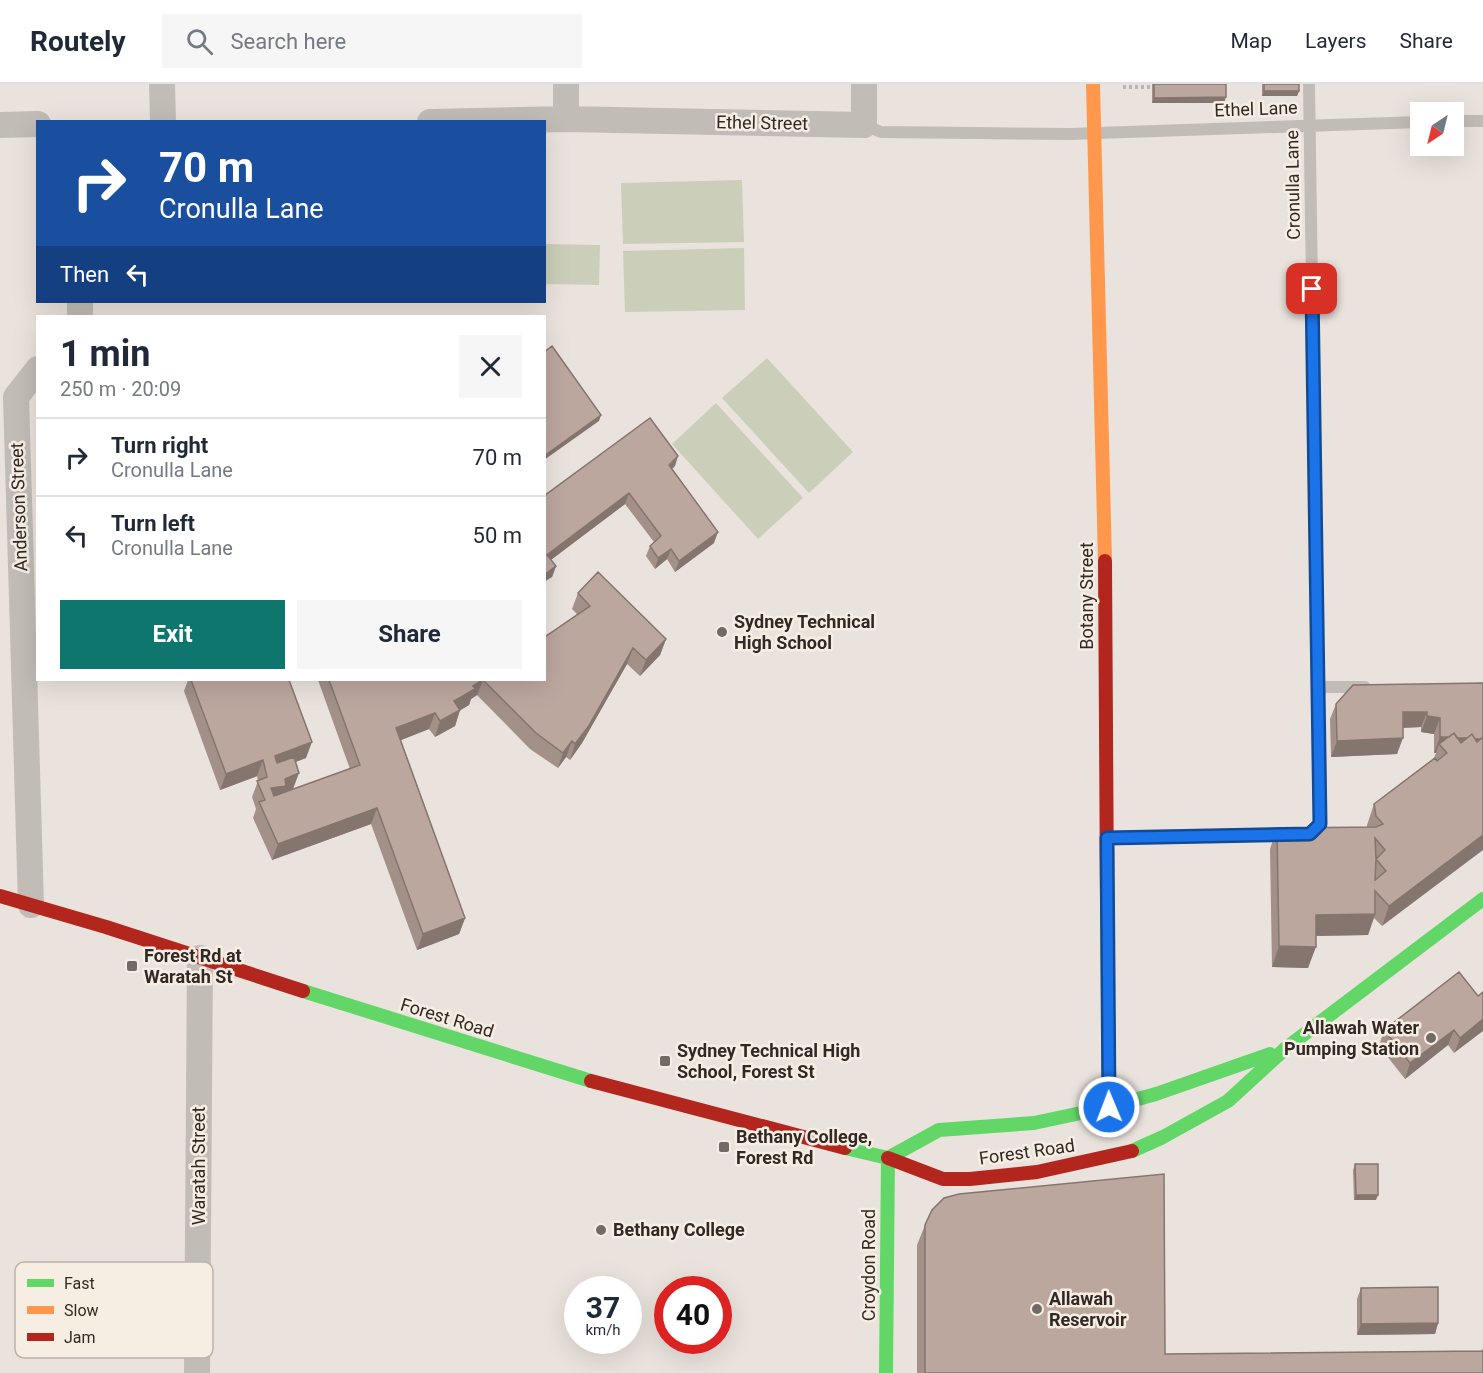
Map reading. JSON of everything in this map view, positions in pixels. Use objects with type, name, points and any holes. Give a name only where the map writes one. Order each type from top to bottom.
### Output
[{"type":"main road","name":"Botany Street","points":[[1093,84],[1104,441],[1109,1107]]},
{"type":"main road","name":"Forest Road","points":[[0,896],[424,1030],[735,1121],[888,1158],[943,1179],[1037,1172],[1113,1156],[1163,1137],[1228,1101],[1286,1048],[1483,899]]},
{"type":"main road","name":"Forest Road","points":[[888,1158],[939,1130],[1034,1123],[1109,1107],[1156,1094],[1286,1048]]},
{"type":"main road","name":"Croydon Road","points":[[886,1373],[888,1158]]},
{"type":"street","points":[[162,84],[163,120]]},
{"type":"street","points":[[566,84],[566,119]]},
{"type":"street","points":[[864,84],[864,125]]},
{"type":"street","name":"Ethel Street","points":[[521,120],[864,125]]},
{"type":"street","points":[[0,125],[36,124]]},
{"type":"street","name":"Anderson Street","points":[[31,904],[16,397],[36,372]]},
{"type":"street","name":"Waratah Street","points":[[198,1262],[200,958]]},
{"type":"street","name":"Waratah Street","points":[[197,1358],[197,1373]]},
{"type":"lane","name":"Cronulla Lane","points":[[1107,838],[1310,834],[1320,824],[1309,84]]},
{"type":"lane","points":[[1464,122],[1483,121]]},
{"type":"lane","name":"Ethel Lane","points":[[1093,133],[1410,122]]},
{"type":"lane","name":"Ethel Street","points":[[864,125],[881,132],[1093,133]]},
{"type":"lane","points":[[1318,687],[1377,687]]},
{"type":"green space","points":[[742,180],[744,242],[623,244],[621,183]]},
{"type":"green space","points":[[546,244],[600,245],[599,285],[546,284]]},
{"type":"green space","points":[[744,248],[745,310],[625,312],[623,251]]},
{"type":"green space","points":[[767,358],[853,452],[809,493],[722,398]]},
{"type":"green space","points":[[716,403],[803,498],[758,539],[672,444]]},
{"type":"building","points":[[1154,84],[1226,84],[1226,97],[1154,98]]},
{"type":"building","points":[[1264,84],[1299,84],[1299,91],[1264,91]]},
{"type":"building","points":[[552,346],[601,415],[546,455],[546,350]]},
{"type":"building","points":[[650,418],[678,456],[669,465],[718,532],[679,561],[671,549],[658,558],[650,546],[661,536],[629,493],[547,555],[556,566],[546,574],[546,495]]},
{"type":"building","points":[[598,572],[666,639],[646,660],[633,648],[588,727],[575,744],[572,741],[563,753],[536,733],[484,681],[546,681],[546,636],[590,606],[578,593]]},
{"type":"building","points":[[191,681],[289,681],[312,742],[275,756],[277,763],[294,757],[299,773],[285,779],[286,786],[271,788],[274,796],[360,765],[329,681],[480,681],[473,686],[475,689],[454,701],[460,710],[440,721],[435,713],[396,728],[465,918],[423,934],[377,808],[278,844],[259,802],[265,800],[257,781],[267,777],[263,760],[226,774]]},
{"type":"building","points":[[1483,683],[1483,737],[1481,739],[1475,739],[1472,734],[1467,738],[1457,738],[1454,733],[1449,737],[1440,737],[1440,718],[1427,716],[1427,712],[1403,712],[1403,738],[1337,741],[1336,704],[1353,685]]},
{"type":"building","points":[[1454,733],[1461,743],[1472,734],[1477,742],[1483,737],[1483,835],[1389,906],[1375,891],[1375,914],[1316,915],[1316,947],[1279,946],[1277,828],[1376,827],[1383,824],[1376,816],[1374,804],[1435,758],[1437,761],[1447,753],[1439,744]],"holes":[[[1375,838],[1385,850],[1376,859]],[[1376,859],[1386,871],[1375,880]]]},
{"type":"building","name":"Allawah Water Pumping Station","points":[[1459,972],[1478,996],[1483,992],[1483,1019],[1460,1038],[1454,1030],[1410,1063],[1384,1030]]},
{"type":"building","points":[[1355,1164],[1378,1164],[1378,1195],[1356,1195]]},
{"type":"building","name":"Allawah Reservoir","points":[[1164,1174],[1165,1354],[1483,1350],[1483,1373],[925,1373],[925,1225],[932,1210],[944,1198],[959,1194]]},
{"type":"building","points":[[1438,1287],[1438,1323],[1361,1324],[1361,1288]]},
{"type":"traffic: fast","points":[[1107,897],[1109,1107]]},
{"type":"traffic: fast","points":[[1132,1151],[1163,1137],[1228,1101],[1286,1048],[1483,899]]},
{"type":"traffic: fast","points":[[303,991],[591,1081]]},
{"type":"traffic: fast","points":[[888,1158],[939,1130],[1034,1123],[1109,1107],[1156,1094],[1270,1054]]},
{"type":"traffic: fast","points":[[845,1148],[888,1158],[886,1373]]},
{"type":"traffic: slow","points":[[1093,84],[1105,561]]},
{"type":"traffic: jam","points":[[1105,561],[1107,897]]},
{"type":"traffic: jam","points":[[0,896],[106,927],[303,991]]},
{"type":"traffic: jam","points":[[591,1081],[845,1148]]},
{"type":"traffic: jam","points":[[888,1158],[943,1179],[970,1179],[1037,1172],[1132,1151]]},
{"type":"place","name":"Sydney Technical High School","points":[[722,632]]},
{"type":"place","name":"Forest Rd at Waratah St","points":[[132,966]]},
{"type":"place","name":"Allawah Water Pumping Station","points":[[1431,1038]]},
{"type":"place","name":"Sydney Technical High School, Forest St","points":[[665,1061]]},
{"type":"place","name":"Bethany College, Forest Rd","points":[[724,1147]]},
{"type":"place","name":"Bethany College","points":[[601,1230]]},
{"type":"place","name":"Allawah Reservoir","points":[[1037,1309]]},
{"type":"route","points":[[1109,1107],[1107,838],[1310,834],[1320,824],[1312,289]]}]
